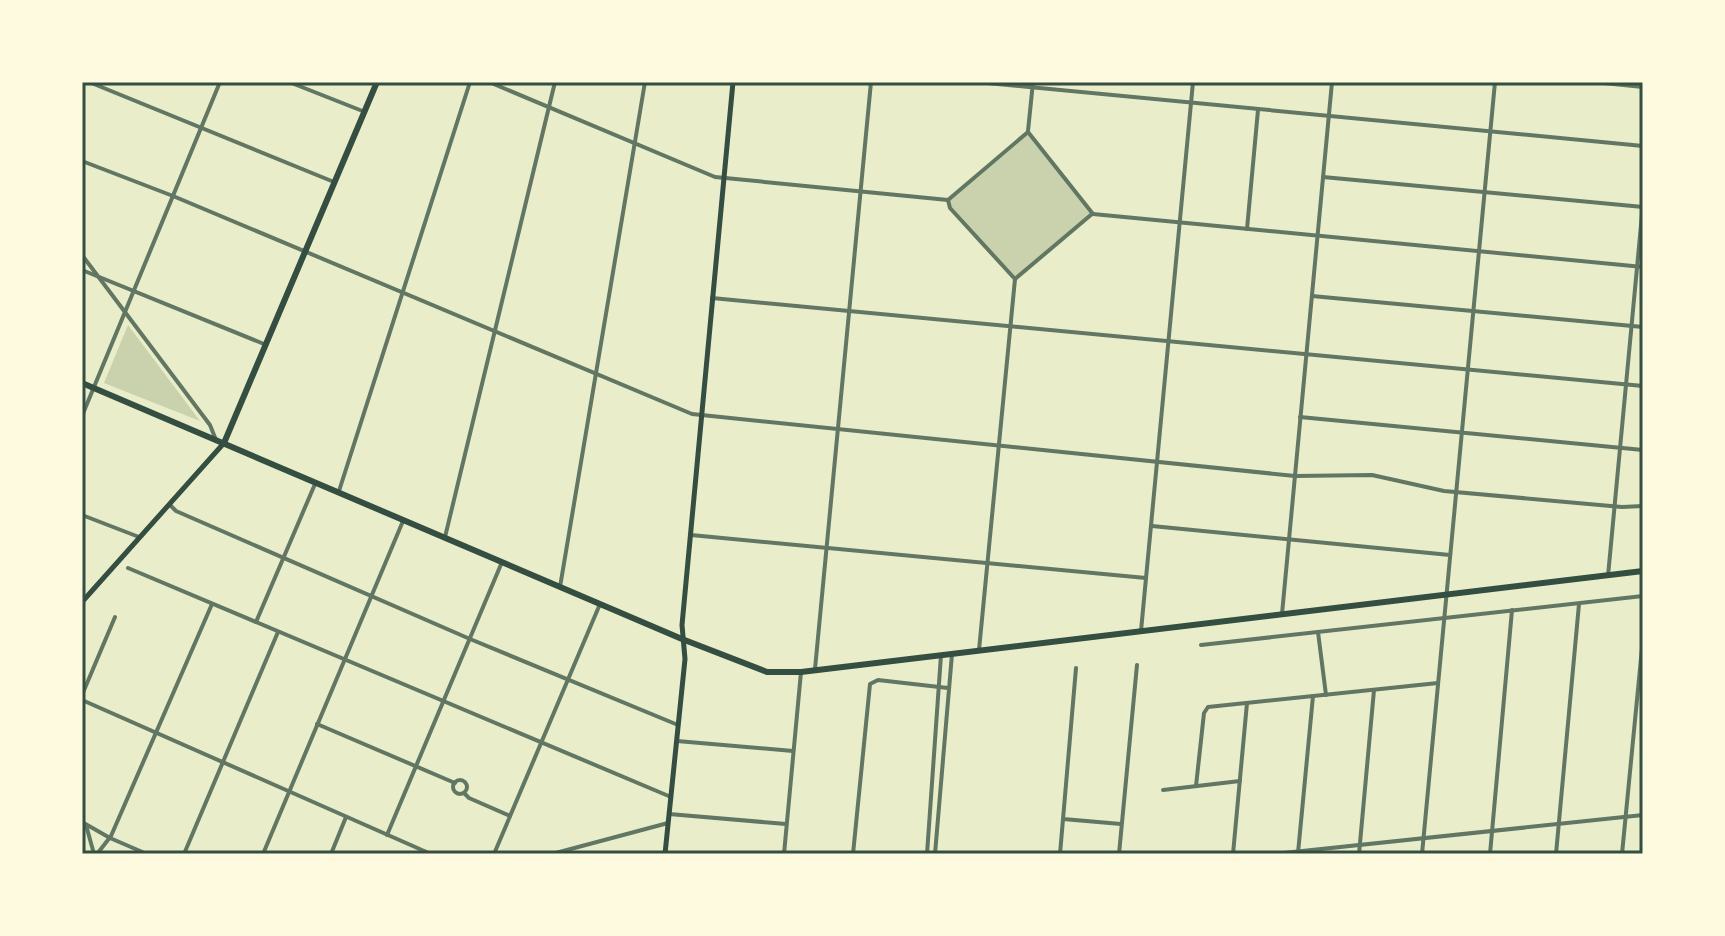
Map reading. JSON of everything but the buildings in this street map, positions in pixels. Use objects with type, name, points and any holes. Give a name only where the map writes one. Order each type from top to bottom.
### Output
[{"type":"main road","points":[[82,602],[170,505],[220,441],[377,82]]},
{"type":"main road","points":[[665,854],[685,659],[682,639],[733,82]]},
{"type":"main road","points":[[82,383],[682,639],[767,672],[801,672],[1643,571]]},
{"type":"street","points":[[89,82],[334,182]]},
{"type":"street","points":[[82,416],[220,82]]},
{"type":"street","points":[[289,82],[365,112]]},
{"type":"street","points":[[339,491],[470,82]]},
{"type":"street","points":[[489,82],[724,179],[948,200],[1028,132]]},
{"type":"street","points":[[445,537],[555,82]]},
{"type":"street","points":[[560,587],[645,82]]},
{"type":"street","points":[[815,670],[871,82]]},
{"type":"street","points":[[977,82],[1643,146]]},
{"type":"street","points":[[1141,631],[1193,82]]},
{"type":"street","points":[[1282,614],[1332,82]]},
{"type":"street","points":[[1422,854],[1495,82]]},
{"type":"street","points":[[1594,82],[1643,87]]},
{"type":"street","points":[[1032,85],[1028,132],[1093,214]]},
{"type":"street","points":[[1247,229],[1258,110]]},
{"type":"street","points":[[82,161],[702,416],[1295,476],[1372,475],[1456,493],[1643,506]]},
{"type":"street","points":[[1323,177],[1643,206],[1640,267],[1608,576]]},
{"type":"street","points":[[948,200],[950,208],[1015,279]]},
{"type":"street","points":[[979,650],[1015,279],[1093,214],[1640,267]]},
{"type":"street","points":[[82,255],[220,441]]},
{"type":"street","points":[[82,270],[264,344]]},
{"type":"street","points":[[1312,296],[1643,327]]},
{"type":"street","points":[[712,298],[1643,386]]},
{"type":"street","points":[[1300,417],[1643,450]]},
{"type":"street","points":[[256,622],[316,481]]},
{"type":"street","points":[[170,505],[176,511],[470,639],[678,725]]},
{"type":"street","points":[[82,515],[140,537]]},
{"type":"street","points":[[263,854],[403,519]]},
{"type":"street","points":[[1152,526],[1450,555]]},
{"type":"street","points":[[691,535],[1147,578]]},
{"type":"street","points":[[387,835],[502,562]]},
{"type":"street","points":[[128,568],[671,797]]},
{"type":"street","points":[[1201,645],[1643,596]]},
{"type":"street","points":[[84,824],[96,854],[110,838],[212,604]]},
{"type":"street","points":[[494,854],[600,604]]},
{"type":"street","points":[[1556,854],[1579,604]]},
{"type":"street","points":[[1490,854],[1512,610]]},
{"type":"street","points":[[115,617],[82,698],[431,854]]},
{"type":"street","points":[[184,854],[278,632]]},
{"type":"street","points":[[1318,632],[1326,695]]},
{"type":"street","points":[[1622,854],[1643,638]]},
{"type":"street","points":[[935,854],[952,654]]},
{"type":"street","points":[[927,854],[941,655]]},
{"type":"street","points":[[1119,854],[1137,665]]},
{"type":"street","points":[[1060,854],[1076,668]]},
{"type":"street","points":[[784,854],[801,672]]},
{"type":"street","points":[[853,854],[869,687],[878,680],[948,688]]},
{"type":"street","points":[[1196,786],[1205,710],[1438,683]]},
{"type":"street","points":[[1359,854],[1374,690]]},
{"type":"street","points":[[1298,853],[1313,696]]},
{"type":"street","points":[[1233,854],[1247,703]]},
{"type":"street","points":[[317,724],[455,783]]},
{"type":"street","points":[[677,741],[793,751]]},
{"type":"street","points":[[455,783],[465,781],[467,787],[464,793]]},
{"type":"street","points":[[1163,790],[1240,781]]},
{"type":"street","points":[[455,783],[455,791],[510,816]]},
{"type":"street","points":[[669,814],[787,824]]},
{"type":"street","points":[[1274,854],[1643,815]]},
{"type":"street","points":[[331,854],[346,817]]},
{"type":"street","points":[[1063,819],[1122,824]]},
{"type":"street","points":[[552,854],[569,852],[668,823]]},
{"type":"street","points":[[84,824],[147,854]]},
{"type":"green space","points":[[1028,132],[1093,214],[1015,279],[950,208],[948,200]]},
{"type":"green space","points":[[128,325],[200,421],[104,383]]}]
